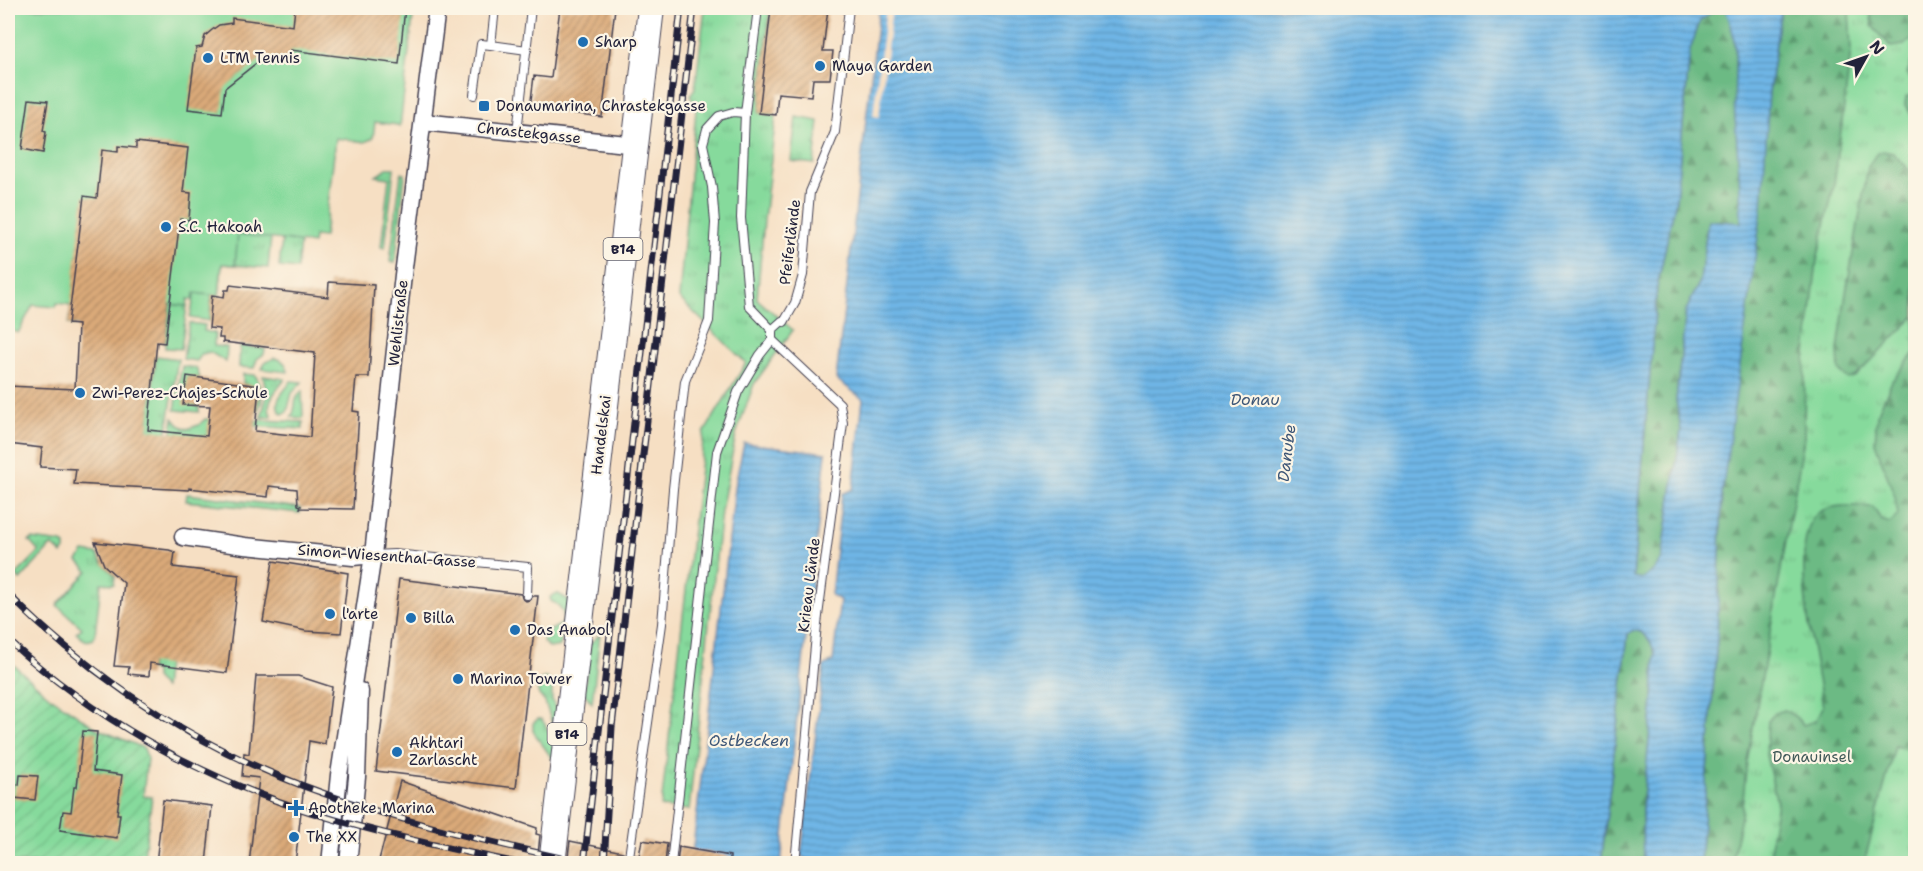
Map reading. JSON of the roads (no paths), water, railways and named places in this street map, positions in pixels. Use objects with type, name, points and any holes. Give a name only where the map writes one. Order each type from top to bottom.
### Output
[{"type":"main road","name":"Handelskai","points":[[552,864],[651,8]]},
{"type":"street","name":"Wehlistraße","points":[[330,864],[339,775],[373,555],[403,275],[437,8]]},
{"type":"street","name":"Chrastekgasse","points":[[423,122],[636,146]]},
{"type":"street","name":"Simon-Wiesenthal-Gasse","points":[[183,537],[353,557],[373,555]]},
{"type":"street","name":"Wehlistraße","points":[[348,864],[357,777],[360,639]]},
{"type":"lane","points":[[491,45],[495,8]]},
{"type":"lane","points":[[518,132],[531,8]]},
{"type":"lane","points":[[671,864],[717,452],[738,392],[760,355],[772,340],[772,330],[749,306],[741,218],[745,113],[758,8]]},
{"type":"lane","name":"Pfeiferlände","points":[[772,330],[782,321],[784,322],[795,303],[803,275],[810,192],[835,132],[849,8]]},
{"type":"lane","points":[[474,95],[481,44],[527,50]]},
{"type":"lane","points":[[628,864],[662,624],[685,381],[709,321],[715,223],[712,187],[703,144],[707,129],[719,116],[734,112],[745,113]]},
{"type":"lane","name":"Krieau Lände","points":[[772,340],[840,404],[843,423],[817,624],[795,864]]},
{"type":"lane","name":"Simon-Wiesenthal-Gasse","points":[[373,555],[394,554],[528,567],[527,595]]},
{"type":"water","name":"Donau","points":[[879,8],[1781,8],[1769,92],[1762,208],[1722,494],[1717,638],[1700,863],[1643,863],[1642,809],[1653,702],[1655,653],[1650,641],[1641,632],[1633,630],[1628,634],[1601,863],[810,864],[801,856],[824,666],[833,661],[840,600],[831,595],[842,494],[853,489],[863,399],[836,379]],"holes":[[[1716,9],[1725,10],[1735,49],[1734,102],[1741,223],[1708,220],[1700,281],[1686,311],[1676,400],[1681,430],[1662,559],[1643,579],[1633,577],[1657,287],[1676,199],[1690,50],[1700,21]]]},
{"type":"water","name":"Ostbecken","points":[[744,443],[826,453],[781,863],[691,864],[736,480]]},
{"type":"railway","points":[[584,864],[681,8]]},
{"type":"railway","points":[[604,864],[612,727],[694,8]]},
{"type":"railway","points":[[8,594],[77,656],[114,684],[153,710],[234,756],[320,792],[386,814],[487,841],[588,864]]},
{"type":"railway","points":[[8,640],[75,695],[112,719],[188,763],[228,781],[269,798],[336,820],[415,841],[522,864]]},
{"type":"place","name":"Sharp","points":[[583,42]]},
{"type":"place","name":"LTM Tennis","points":[[208,58]]},
{"type":"place","name":"Maya Garden","points":[[820,66]]},
{"type":"place","name":"Donaumarina, Chrastekgasse","points":[[484,106]]},
{"type":"place","name":"S.C. Hakoah","points":[[166,227]]},
{"type":"place","name":"Zwi-Perez-Chajes-Schule","points":[[80,393]]},
{"type":"place","name":"l'arte","points":[[330,614]]},
{"type":"place","name":"Billa","points":[[411,618]]},
{"type":"place","name":"Das Anabol","points":[[515,630]]},
{"type":"place","name":"Marina Tower","points":[[458,679]]},
{"type":"place","name":"Akhtari Zarlascht","points":[[397,752]]},
{"type":"place","name":"Apotheke Marina","points":[[296,808]]},
{"type":"place","name":"The XX","points":[[294,837]]},
{"type":"water label","name":"Danube","points":[[1286,453]]},
{"type":"park label","name":"Donauinsel","points":[[1812,757]]}]
